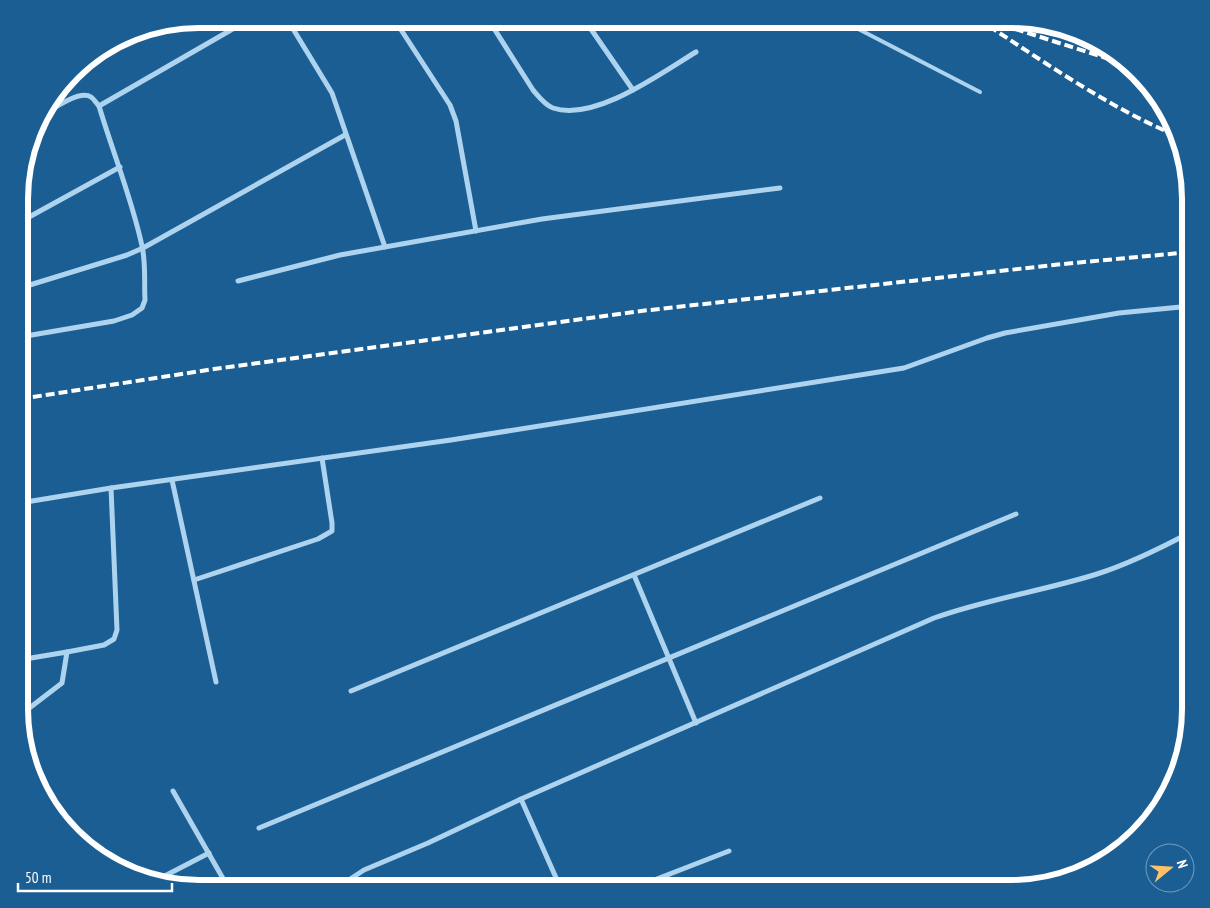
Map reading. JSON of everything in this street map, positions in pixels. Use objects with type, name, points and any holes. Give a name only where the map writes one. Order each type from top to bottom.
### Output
[{"type":"street","points":[[99,106],[234,28]]},
{"type":"street","points":[[292,28],[332,93],[385,247]]},
{"type":"street","points":[[400,28],[450,105],[456,121],[476,231]]},
{"type":"street","points":[[494,28],[533,90],[542,100],[552,107],[577,110],[599,105],[633,90],[696,52]]},
{"type":"street","points":[[590,28],[633,90]]},
{"type":"street","points":[[28,336],[114,321],[132,315],[142,308],[145,300],[143,248],[120,167],[111,146],[99,106],[92,97],[85,95],[74,97],[52,110]]},
{"type":"street","points":[[28,286],[127,255],[143,248],[345,135]]},
{"type":"street","points":[[28,218],[120,167]]},
{"type":"street","points":[[238,282],[340,255],[542,219],[780,188]]},
{"type":"street","points":[[28,502],[111,488],[471,437],[904,368],[1005,333],[1118,313],[1182,307]]},
{"type":"street","points":[[194,580],[318,540],[332,530],[322,458]]},
{"type":"street","points":[[172,480],[216,682]]},
{"type":"street","points":[[28,658],[104,645],[114,638],[117,630],[111,488]]},
{"type":"street","points":[[352,691],[820,498]]},
{"type":"street","points":[[259,828],[1016,514]]},
{"type":"street","points":[[349,880],[364,870],[428,843],[521,799],[934,618],[983,602],[1097,574],[1143,556],[1182,536]]},
{"type":"street","points":[[634,575],[696,723]]},
{"type":"street","points":[[28,709],[62,683],[67,652]]},
{"type":"street","points":[[173,791],[225,880]]},
{"type":"street","points":[[521,799],[557,880]]},
{"type":"street","points":[[654,880],[729,851]]},
{"type":"street","points":[[164,877],[209,853]]},
{"type":"lane","points":[[856,28],[980,92]]},
{"type":"railway","points":[[992,28],[1100,97],[1170,133]]},
{"type":"railway","points":[[1012,28],[1112,60]]},
{"type":"railway","points":[[28,398],[214,369],[641,311],[1063,264],[1182,253]]}]
